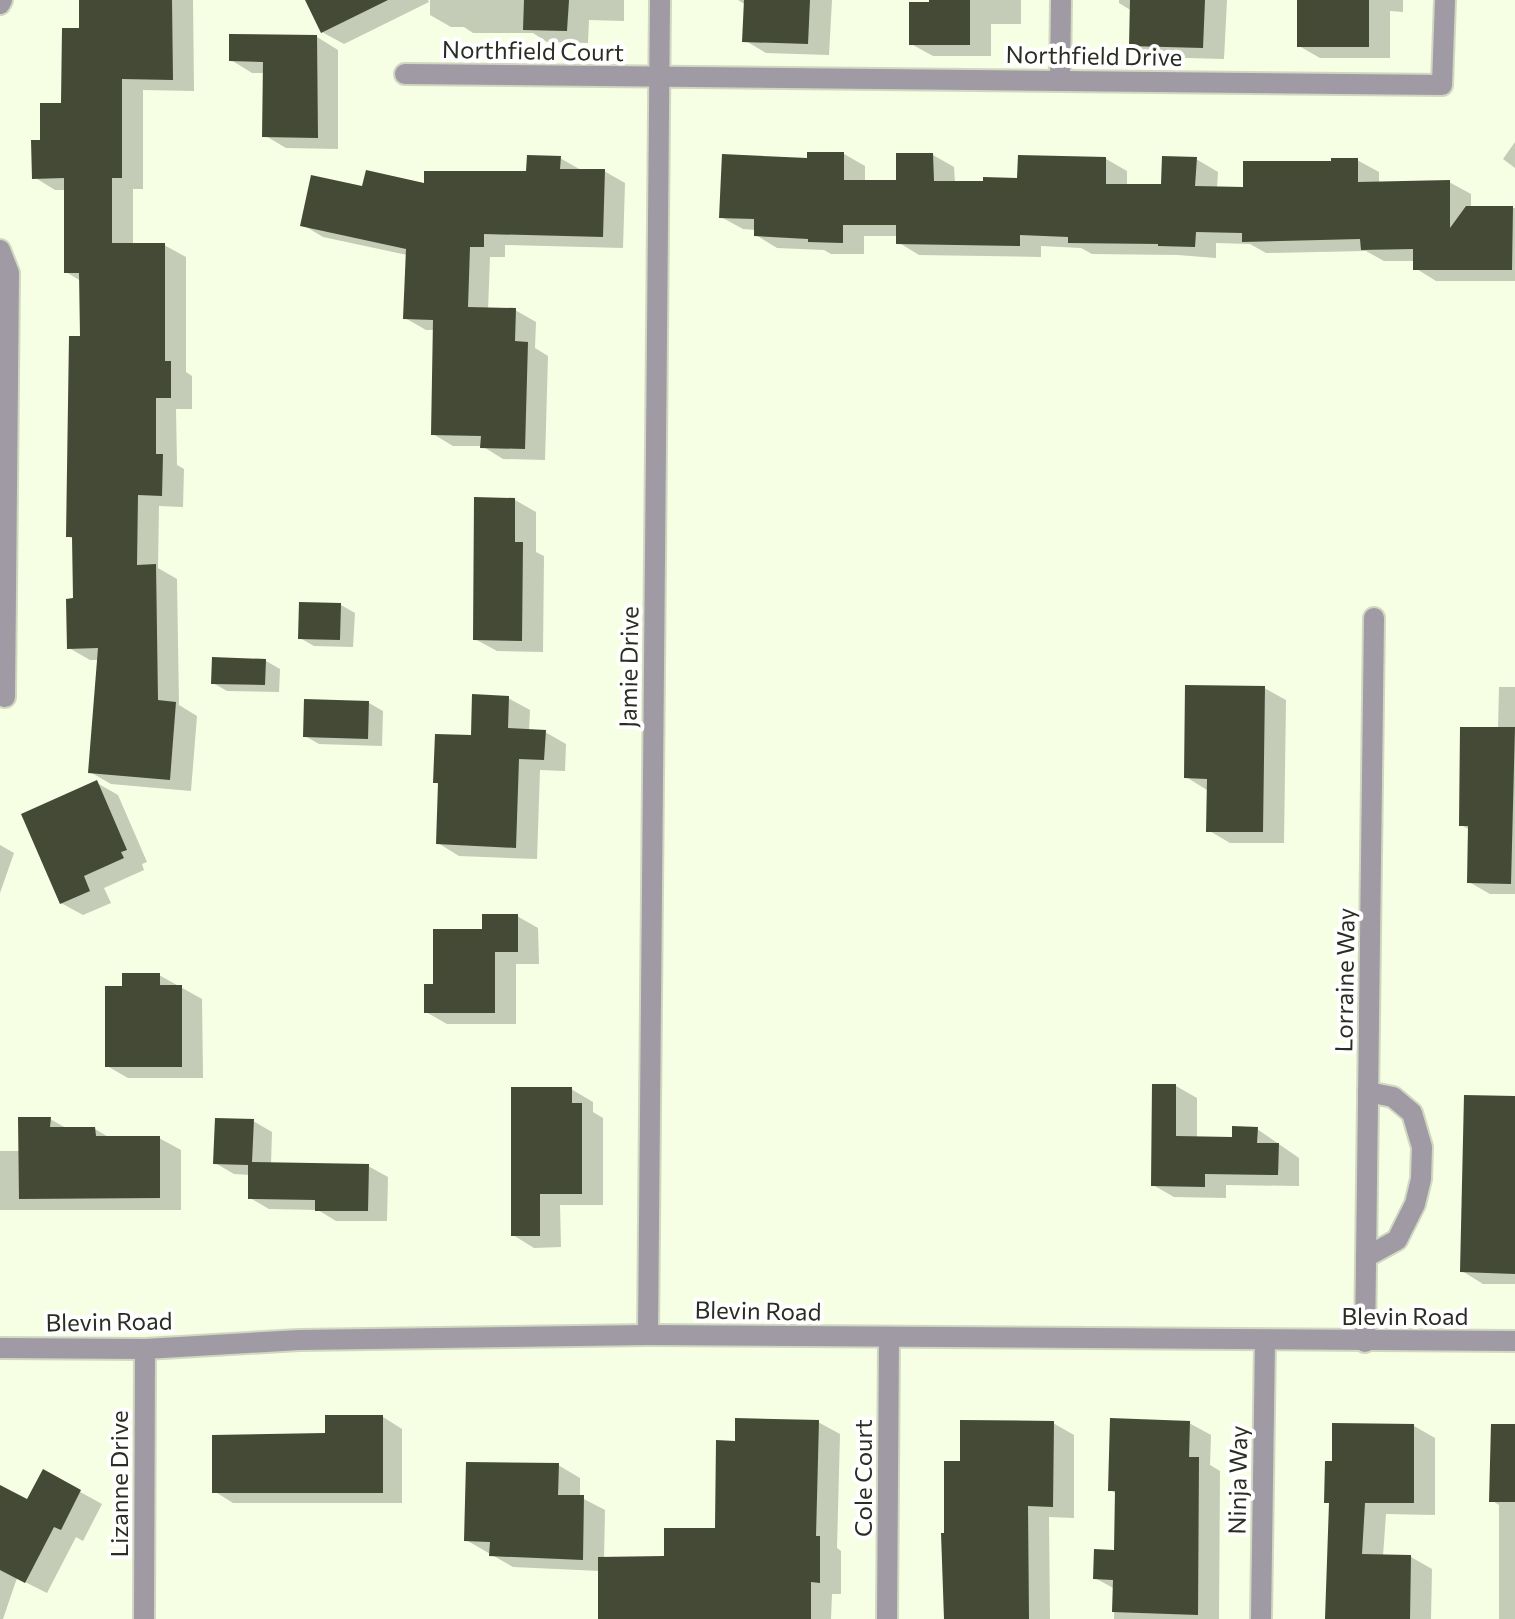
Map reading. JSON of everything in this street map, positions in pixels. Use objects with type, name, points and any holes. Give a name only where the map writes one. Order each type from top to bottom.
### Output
[{"type":"street","name":"Jamie Drive","points":[[648,1335],[660,0]]},
{"type":"street","points":[[1060,81],[1061,0]]},
{"type":"street","name":"Northfield Drive","points":[[659,77],[1442,85],[1445,0]]},
{"type":"street","name":"Northfield Court","points":[[405,74],[659,77]]},
{"type":"street","points":[[0,250],[9,273],[5,697]]},
{"type":"street","name":"Lorraine Way","points":[[1365,1342],[1374,618]]},
{"type":"street","points":[[1366,1257],[1397,1240],[1421,1179],[1422,1147],[1412,1113],[1393,1097],[1368,1092]]},
{"type":"street","name":"Blevin Road","points":[[0,1348],[145,1349],[299,1340],[648,1335],[1515,1341]]},
{"type":"street","name":"Cole Court","points":[[887,1619],[889,1337]]},
{"type":"street","name":"Ninja Way","points":[[1261,1619],[1265,1341]]},
{"type":"street","name":"Lizanne Drive","points":[[144,1619],[145,1349]]},
{"type":"building","points":[[79,0],[172,0],[173,80],[122,79],[122,178],[112,178],[112,243],[165,243],[165,361],[171,361],[171,398],[156,398],[156,454],[163,454],[162,496],[138,495],[137,565],[156,564],[158,700],[176,702],[170,780],[88,773],[98,648],[67,649],[66,599],[73,598],[72,537],[66,537],[69,336],[80,336],[79,273],[64,273],[64,178],[32,179],[31,140],[40,140],[40,103],[61,103],[62,28],[79,28]]},
{"type":"building","points":[[305,0],[388,0],[321,33]]},
{"type":"building","points":[[524,0],[569,0],[567,31],[523,30]]},
{"type":"building","points":[[744,0],[810,0],[808,44],[742,42]]},
{"type":"building","points":[[970,0],[970,45],[909,45],[909,2]]},
{"type":"building","points":[[1130,0],[1205,0],[1203,48],[1129,46]]},
{"type":"building","points":[[1297,0],[1369,0],[1369,47],[1297,47]]},
{"type":"building","points":[[229,34],[317,35],[318,138],[262,137],[263,62],[229,61]]},
{"type":"building","points":[[807,152],[844,152],[844,180],[896,180],[896,153],[933,153],[934,181],[1017,178],[1018,155],[1106,157],[1106,184],[1161,184],[1162,156],[1197,157],[1195,186],[1243,187],[1243,161],[1358,158],[1358,182],[1450,180],[1450,228],[1466,206],[1513,206],[1512,270],[1413,270],[1413,249],[1361,250],[1360,239],[1242,242],[1242,233],[1196,232],[1195,247],[1068,243],[1068,237],[1020,235],[1020,246],[896,244],[896,225],[843,225],[843,243],[808,242],[808,239],[754,236],[754,219],[719,218],[722,154],[807,158]]},
{"type":"building","points":[[527,155],[561,156],[560,169],[605,169],[603,237],[484,234],[484,247],[470,247],[468,307],[516,308],[515,341],[528,342],[525,449],[480,448],[481,436],[431,435],[433,320],[403,319],[406,249],[300,226],[311,175],[362,186],[366,170],[424,183],[424,171],[526,171]]},
{"type":"building","points":[[474,497],[515,498],[515,542],[523,542],[522,641],[473,640]]},
{"type":"building","points":[[299,602],[341,603],[340,640],[298,639]]},
{"type":"building","points":[[212,657],[266,659],[265,685],[211,684]]},
{"type":"building","points":[[1185,685],[1265,686],[1263,832],[1206,832],[1207,779],[1184,778]]},
{"type":"building","points":[[472,694],[509,696],[508,728],[546,730],[544,760],[519,759],[516,848],[436,844],[438,783],[433,783],[435,734],[471,735]]},
{"type":"building","points":[[304,699],[369,701],[368,739],[303,737]]},
{"type":"building","points":[[1460,727],[1515,727],[1511,884],[1467,883],[1468,826],[1459,826]]},
{"type":"building","points":[[97,780],[127,850],[121,852],[124,858],[84,876],[90,891],[60,904],[21,814]]},
{"type":"building","points":[[482,914],[518,914],[518,952],[495,952],[495,1013],[424,1013],[424,984],[433,984],[433,929],[482,929]]},
{"type":"building","points":[[122,973],[160,973],[160,985],[182,985],[182,1067],[105,1067],[105,986],[122,986]]},
{"type":"building","points":[[1152,1084],[1176,1084],[1176,1136],[1232,1137],[1232,1126],[1258,1127],[1257,1143],[1279,1143],[1278,1175],[1205,1174],[1205,1187],[1151,1186]]},
{"type":"building","points":[[511,1087],[572,1087],[572,1103],[582,1103],[582,1194],[540,1194],[540,1236],[511,1236]]},
{"type":"building","points":[[1464,1095],[1515,1096],[1515,1274],[1460,1272]]},
{"type":"building","points":[[18,1117],[51,1117],[50,1127],[95,1127],[96,1136],[160,1136],[160,1198],[19,1199]]},
{"type":"building","points":[[215,1118],[254,1119],[252,1162],[369,1164],[368,1211],[315,1211],[315,1200],[248,1199],[248,1165],[213,1164]]},
{"type":"building","points":[[325,1415],[383,1415],[383,1493],[212,1493],[212,1435],[325,1433]]},
{"type":"building","points":[[735,1418],[819,1420],[816,1536],[820,1536],[820,1583],[811,1582],[811,1619],[598,1619],[598,1557],[664,1556],[664,1528],[715,1528],[716,1440],[735,1441]]},
{"type":"building","points":[[1110,1418],[1190,1421],[1189,1457],[1199,1457],[1198,1615],[1112,1612],[1113,1580],[1093,1579],[1094,1549],[1114,1550],[1115,1491],[1108,1491]]},
{"type":"building","points":[[960,1420],[1054,1421],[1053,1507],[1028,1506],[1029,1619],[944,1619],[941,1533],[944,1533],[944,1461],[960,1461]]},
{"type":"building","points":[[1332,1423],[1414,1424],[1414,1503],[1365,1503],[1362,1554],[1411,1555],[1410,1619],[1325,1619],[1329,1503],[1324,1503],[1325,1461],[1332,1461]]},
{"type":"building","points":[[1491,1424],[1515,1424],[1515,1502],[1489,1502]]},
{"type":"building","points":[[466,1462],[559,1463],[558,1495],[584,1495],[583,1560],[489,1556],[490,1542],[464,1541]]},
{"type":"building","points":[[43,1469],[81,1490],[61,1530],[54,1527],[25,1583],[0,1570],[0,1485],[27,1499]]}]
